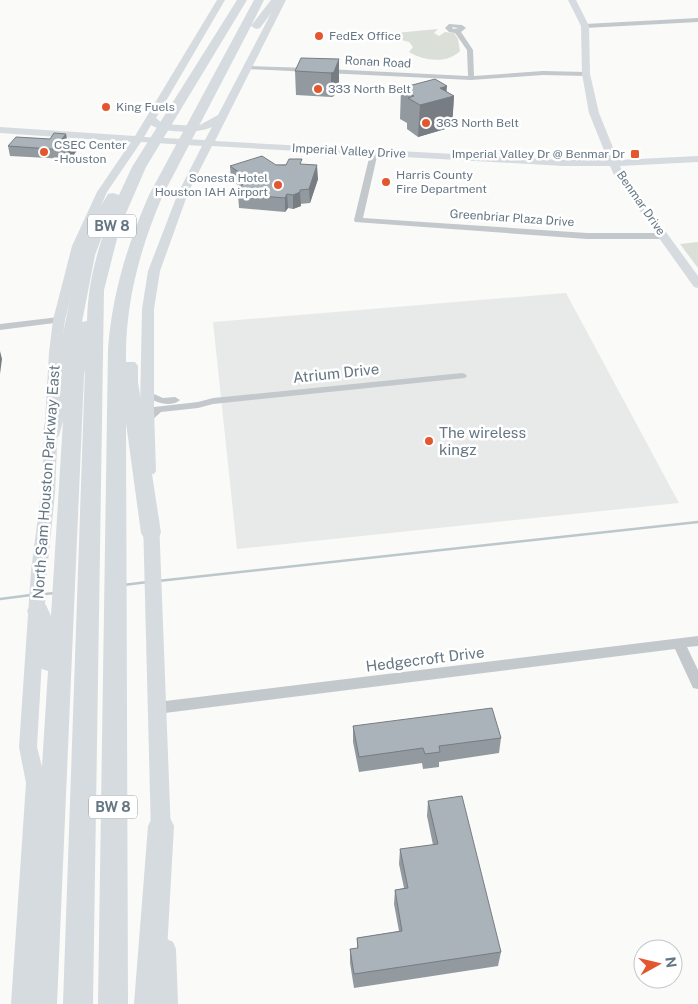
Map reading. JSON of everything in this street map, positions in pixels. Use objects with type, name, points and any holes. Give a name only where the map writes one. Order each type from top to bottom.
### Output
[{"type":"highway","points":[[190,83],[192,74],[230,0]]},
{"type":"highway","name":"BW 8","points":[[78,1004],[87,611],[77,569],[96,290],[111,229],[119,206],[139,167],[176,105],[242,0]]},
{"type":"highway","name":"BW 8","points":[[113,1004],[114,568],[119,324],[126,279],[145,220],[259,0]]},
{"type":"highway","points":[[227,63],[276,0]]},
{"type":"highway","points":[[52,432],[87,256],[99,221],[110,200],[139,167]]},
{"type":"highway","points":[[145,220],[128,335],[129,373],[152,533]]},
{"type":"highway","points":[[42,1004],[55,727],[77,569]]},
{"type":"highway","points":[[38,611],[47,630],[52,1004]]},
{"type":"highway","points":[[149,1004],[161,826]]},
{"type":"main road","name":"North Sam Houston Parkway East","points":[[22,1004],[36,782],[28,747],[39,581],[52,432],[55,352],[59,320],[76,253],[87,223],[102,192],[140,135],[221,0]]},
{"type":"main road","points":[[167,1004],[155,604],[147,419],[148,309],[154,271],[176,211],[194,170],[282,0]]},
{"type":"main road","name":"Benmar Drive","points":[[572,0],[585,26],[586,74],[594,113],[612,160],[698,284]]},
{"type":"main road","points":[[156,107],[154,121],[155,124],[161,126],[199,129],[223,116]]},
{"type":"main road","name":"Imperial Valley Drive","points":[[0,124],[21,128],[140,135],[612,160],[698,152]]},
{"type":"main road","name":"Imperial Valley Drive","points":[[0,130],[21,128]]},
{"type":"main road","points":[[123,159],[136,149],[143,147],[190,148],[196,154],[194,170]]},
{"type":"main road","name":"Imperial Valley Drive","points":[[345,147],[374,152],[548,162],[698,159]]},
{"type":"street","points":[[585,26],[698,20]]},
{"type":"street","points":[[458,31],[470,50],[470,78]]},
{"type":"street","name":"Ronan Road","points":[[249,63],[319,63],[374,70]]},
{"type":"street","name":"Ronan Road","points":[[249,63],[470,78],[543,73],[586,74]]},
{"type":"street","name":"Greenbriar Plaza Drive","points":[[374,152],[358,220],[587,236],[663,236]]},
{"type":"street","points":[[0,327],[59,320]]},
{"type":"street","name":"Atrium Drive","points":[[147,419],[158,409],[198,405],[214,401],[462,376]]},
{"type":"street","name":"Atrium Drive","points":[[147,394],[162,401],[199,398],[214,401]]},
{"type":"street","name":"Hedgecroft Drive","points":[[157,708],[698,641]]},
{"type":"street","points":[[679,644],[698,684]]},
{"type":"shaded area","points":[[438,29],[434,33],[439,36],[445,32],[454,33],[458,39],[460,51],[449,58],[428,59],[409,52],[413,47],[409,42],[394,38],[395,33]]},
{"type":"shaded area","points":[[698,242],[698,268],[680,244]]},
{"type":"shaded area","points":[[566,293],[679,503],[237,549],[213,322]]},
{"type":"building","points":[[301,58],[339,59],[334,72],[331,73],[295,71]]},
{"type":"building","points":[[435,79],[447,86],[440,88],[454,96],[420,105],[408,98],[414,96],[401,88]]},
{"type":"building","points":[[54,133],[66,134],[62,139],[76,140],[71,147],[64,150],[8,146],[16,137],[50,139]]},
{"type":"building","points":[[262,156],[276,165],[286,165],[289,159],[302,159],[300,164],[317,165],[309,189],[300,190],[300,192],[293,195],[287,194],[285,198],[238,194],[246,177],[230,166]]},
{"type":"building","points":[[492,708],[501,738],[439,746],[440,752],[425,754],[423,748],[359,757],[353,726]]},
{"type":"building","points":[[462,796],[501,952],[354,974],[350,949],[358,948],[357,938],[402,931],[395,890],[408,888],[400,849],[438,844],[428,801]]},
{"type":"waterway","points":[[158,581],[698,522]]},
{"type":"waterway","points":[[123,585],[148,582]]},
{"type":"waterway","points":[[44,594],[56,593]]},
{"type":"waterway","points":[[0,599],[31,595]]},
{"type":"place","name":"FedEx Office","points":[[319,36]]},
{"type":"place","name":"333 North Belt","points":[[318,89]]},
{"type":"place","name":"King Fuels","points":[[106,107]]},
{"type":"place","name":"363 North Belt","points":[[426,123]]},
{"type":"place","name":"CSEC Center - Houston","points":[[44,152]]},
{"type":"place","name":"Imperial Valley Dr @ Benmar Dr","points":[[635,154]]},
{"type":"place","name":"Harris County Fire Department","points":[[386,182]]},
{"type":"place","name":"Sonesta Hotel Houston IAH Airport","points":[[278,185]]},
{"type":"place","name":"The wireless kingz","points":[[429,441]]}]
